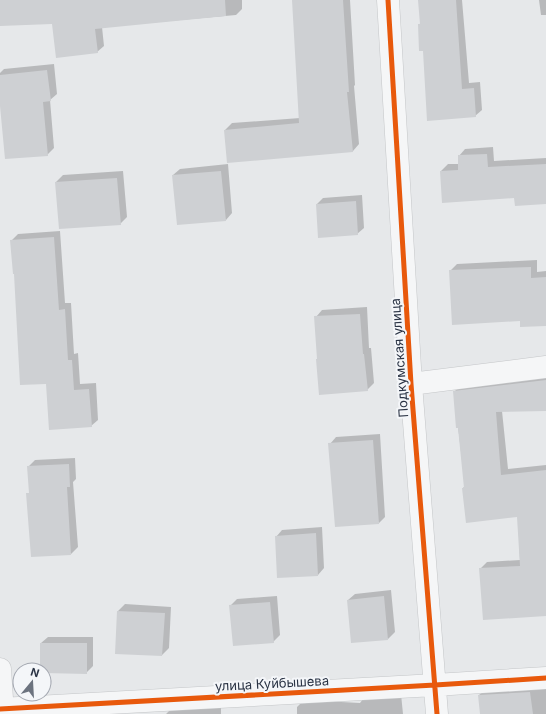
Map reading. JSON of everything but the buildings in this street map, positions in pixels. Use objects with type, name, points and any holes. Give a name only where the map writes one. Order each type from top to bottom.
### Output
[{"type":"street","name":"Подкумская улица","points":[[388,0],[412,384],[437,714]]},
{"type":"street","points":[[412,384],[546,367]]},
{"type":"street","points":[[0,669],[2,711]]},
{"type":"street","name":"улица Куйбышева","points":[[2,711],[435,686],[546,678]]},
{"type":"cycle path","points":[[388,0],[411,384],[437,714]]},
{"type":"cycle path","points":[[0,709],[546,678]]}]
